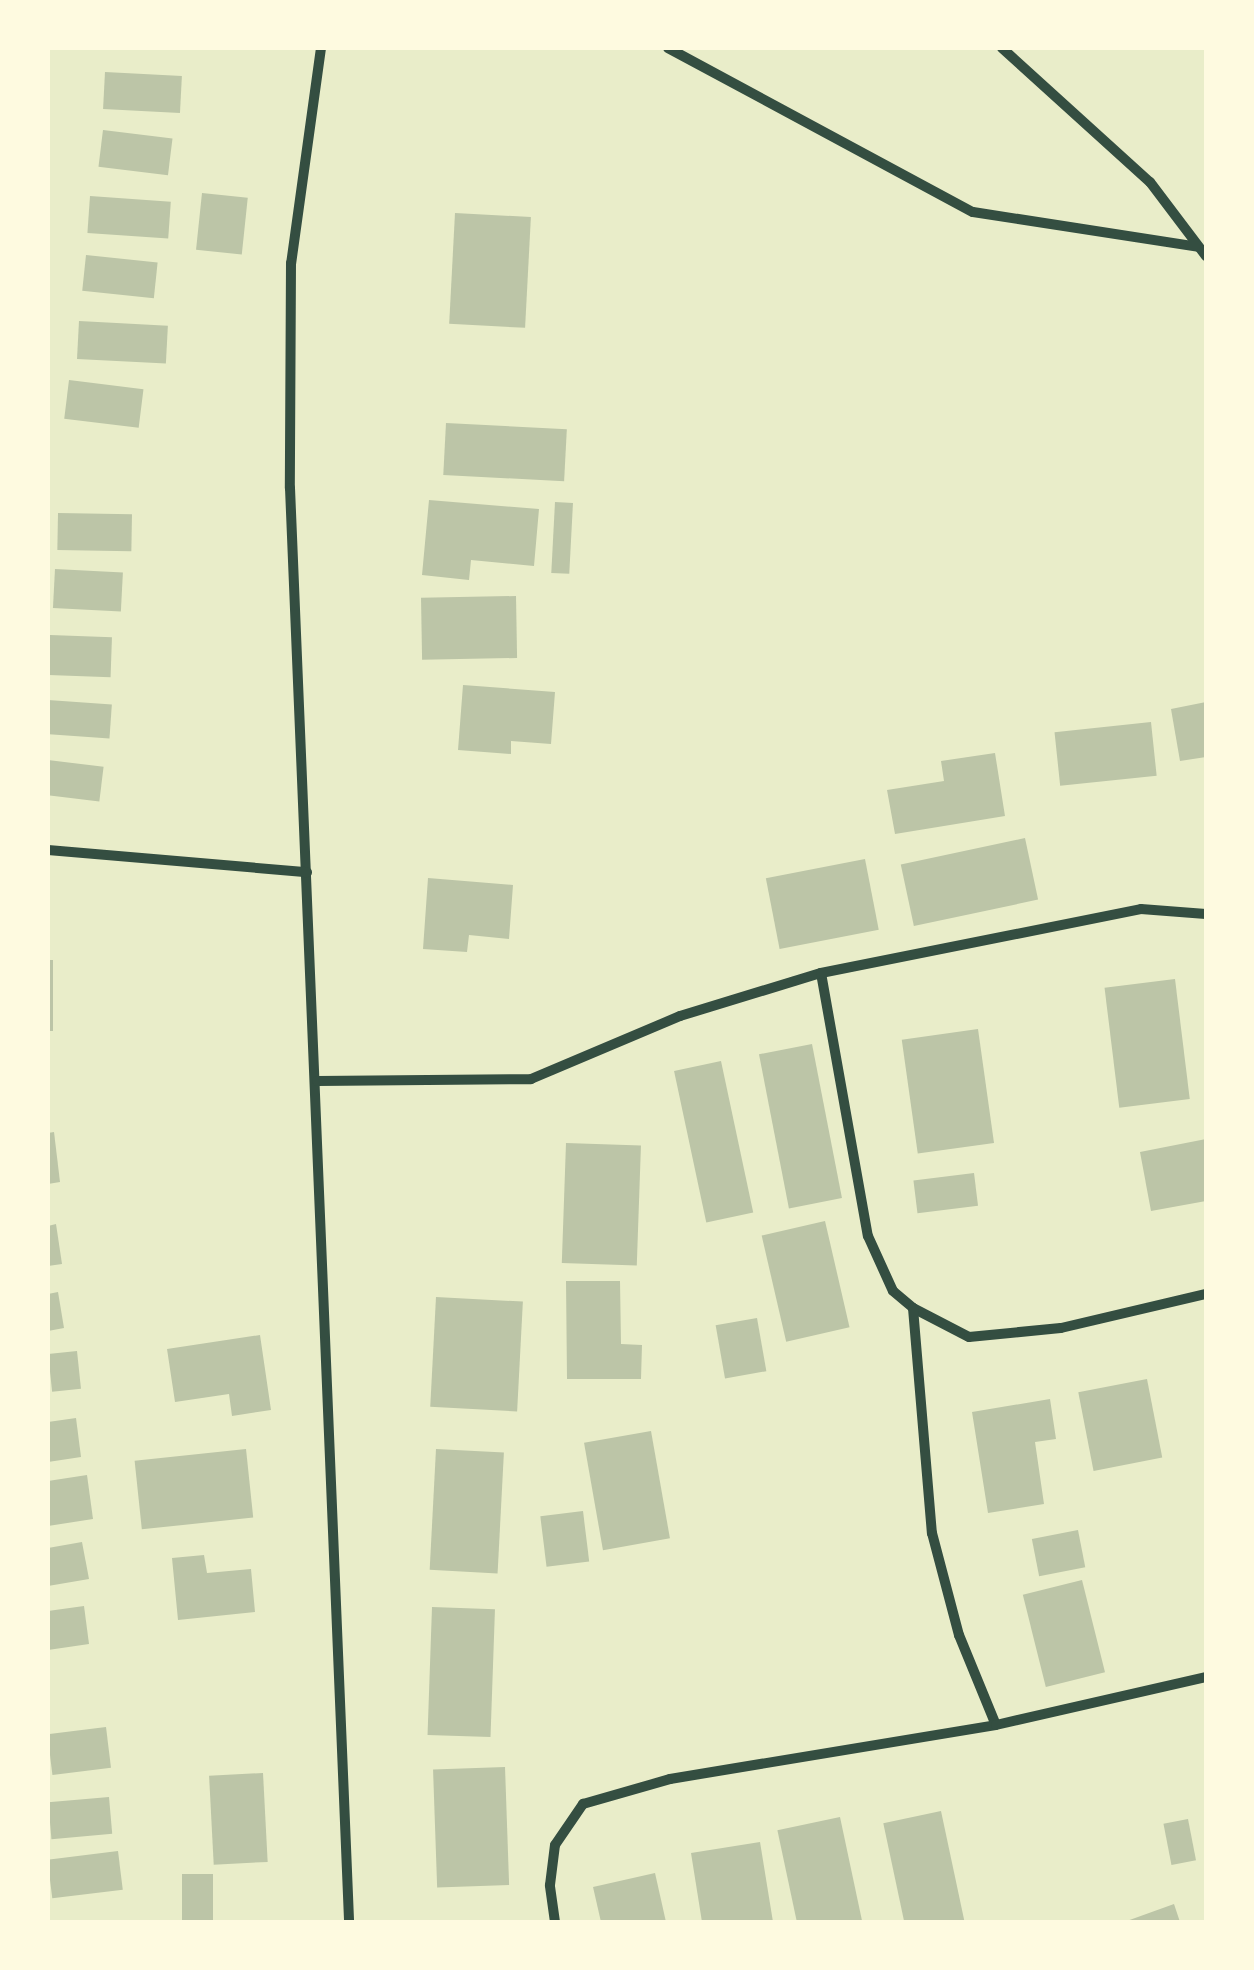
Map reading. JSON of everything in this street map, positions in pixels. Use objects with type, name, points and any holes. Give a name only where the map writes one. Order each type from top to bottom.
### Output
[{"type":"street","points":[[322,48],[291,263],[290,488],[349,1922]]},
{"type":"street","points":[[668,48],[973,212],[1202,252]]},
{"type":"street","points":[[1002,48],[1150,182],[1202,252]]},
{"type":"street","points":[[48,850],[307,872]]},
{"type":"street","points":[[317,1081],[531,1078],[680,1016],[821,973],[1140,909],[1206,914]]},
{"type":"street","points":[[821,973],[868,1236],[893,1291],[913,1308],[969,1337],[1061,1328],[1206,1294]]},
{"type":"street","points":[[913,1308],[932,1533],[959,1635],[996,1724]]},
{"type":"street","points":[[555,1922],[550,1885],[555,1845],[583,1804],[670,1779],[996,1724],[1206,1676]]},
{"type":"building","points":[[105,72],[182,76],[180,113],[103,109]]},
{"type":"building","points":[[103,130],[172,139],[168,175],[98,167]]},
{"type":"building","points":[[202,193],[248,198],[242,254],[196,250]]},
{"type":"building","points":[[90,196],[171,202],[168,239],[87,233]]},
{"type":"building","points":[[455,213],[531,217],[525,328],[449,324]]},
{"type":"building","points":[[86,255],[158,263],[154,298],[82,291]]},
{"type":"building","points":[[79,321],[168,326],[166,364],[77,359]]},
{"type":"building","points":[[69,380],[143,389],[139,428],[64,419]]},
{"type":"building","points":[[446,423],[567,429],[564,481],[443,475]]},
{"type":"building","points":[[429,500],[539,509],[534,566],[471,560],[469,580],[422,575]]},
{"type":"building","points":[[555,502],[573,503],[569,574],[551,573]]},
{"type":"building","points":[[58,513],[132,514],[131,551],[57,550]]},
{"type":"building","points":[[55,569],[123,573],[121,612],[53,608]]},
{"type":"building","points":[[516,596],[517,658],[422,660],[421,598]]},
{"type":"building","points":[[50,635],[112,637],[111,677],[49,675]]},
{"type":"building","points":[[463,685],[555,692],[551,744],[511,741],[511,754],[458,750]]},
{"type":"building","points":[[48,700],[112,704],[109,738],[48,734]]},
{"type":"building","points":[[1206,702],[1206,757],[1180,761],[1171,709]]},
{"type":"building","points":[[1151,722],[1157,776],[1060,786],[1055,732]]},
{"type":"building","points":[[995,753],[1005,816],[895,834],[887,790],[944,781],[941,761]]},
{"type":"building","points":[[48,760],[104,767],[99,802],[48,795]]},
{"type":"building","points":[[1025,838],[1038,900],[914,926],[901,864]]},
{"type":"building","points":[[865,859],[879,930],[780,949],[766,878]]},
{"type":"building","points":[[428,878],[513,885],[509,939],[469,935],[467,952],[423,949]]},
{"type":"building","points":[[48,960],[53,960],[53,1031],[48,1031]]},
{"type":"building","points":[[1175,979],[1190,1099],[1119,1108],[1105,988]]},
{"type":"building","points":[[978,1029],[994,1143],[918,1154],[902,1040]]},
{"type":"building","points":[[812,1044],[842,1198],[789,1208],[759,1054]]},
{"type":"building","points":[[721,1061],[753,1213],[706,1223],[674,1071]]},
{"type":"building","points":[[54,1132],[60,1182],[48,1184],[48,1133]]},
{"type":"building","points":[[1206,1139],[1206,1201],[1151,1211],[1140,1152]]},
{"type":"building","points":[[566,1143],[641,1146],[637,1266],[562,1263]]},
{"type":"building","points":[[974,1173],[978,1206],[917,1213],[913,1180]]},
{"type":"building","points":[[825,1221],[850,1327],[786,1342],[762,1236]]},
{"type":"building","points":[[56,1224],[62,1264],[48,1266],[48,1226]]},
{"type":"building","points":[[566,1281],[620,1281],[621,1344],[642,1345],[641,1379],[567,1379]]},
{"type":"building","points":[[58,1292],[64,1328],[48,1331],[48,1294]]},
{"type":"building","points":[[436,1297],[523,1302],[517,1411],[430,1407]]},
{"type":"building","points":[[757,1318],[766,1371],[725,1378],[716,1325]]},
{"type":"building","points":[[260,1335],[271,1410],[232,1416],[229,1394],[175,1402],[167,1349]]},
{"type":"building","points":[[77,1351],[81,1389],[52,1392],[48,1354]]},
{"type":"building","points":[[1147,1379],[1162,1458],[1094,1471],[1078,1392]]},
{"type":"building","points":[[1050,1399],[1056,1439],[1035,1442],[1044,1504],[988,1513],[972,1412]]},
{"type":"building","points":[[76,1418],[81,1457],[48,1462],[48,1422]]},
{"type":"building","points":[[651,1431],[670,1538],[603,1550],[584,1443]]},
{"type":"building","points":[[246,1449],[253,1518],[142,1529],[135,1461]]},
{"type":"building","points":[[436,1449],[504,1453],[498,1573],[430,1570]]},
{"type":"building","points":[[87,1475],[93,1519],[48,1526],[48,1481]]},
{"type":"building","points":[[583,1511],[589,1562],[547,1567],[540,1516]]},
{"type":"building","points":[[1078,1530],[1085,1567],[1039,1576],[1032,1539]]},
{"type":"building","points":[[82,1542],[89,1579],[48,1586],[48,1548]]},
{"type":"building","points":[[204,1555],[207,1573],[251,1569],[255,1612],[178,1620],[172,1558]]},
{"type":"building","points":[[1082,1580],[1105,1672],[1046,1687],[1023,1595]]},
{"type":"building","points":[[84,1606],[89,1644],[48,1650],[48,1611]]},
{"type":"building","points":[[432,1607],[495,1609],[490,1737],[428,1735]]},
{"type":"building","points":[[106,1727],[111,1768],[52,1775],[48,1734]]},
{"type":"building","points":[[505,1767],[509,1885],[437,1887],[433,1770]]},
{"type":"building","points":[[263,1773],[268,1862],[214,1865],[209,1776]]},
{"type":"building","points":[[109,1797],[112,1834],[51,1839],[48,1802]]},
{"type":"building","points":[[941,1811],[965,1922],[904,1922],[883,1823]]},
{"type":"building","points":[[840,1817],[862,1922],[797,1922],[777,1830]]},
{"type":"building","points":[[1188,1819],[1196,1860],[1171,1865],[1163,1824]]},
{"type":"building","points":[[760,1842],[773,1922],[702,1922],[691,1853]]},
{"type":"building","points":[[118,1851],[123,1890],[52,1898],[48,1860]]},
{"type":"building","points":[[655,1873],[666,1922],[601,1922],[593,1887]]},
{"type":"building","points":[[182,1874],[213,1874],[213,1922],[182,1922]]},
{"type":"building","points":[[1174,1904],[1180,1922],[1124,1922]]}]
